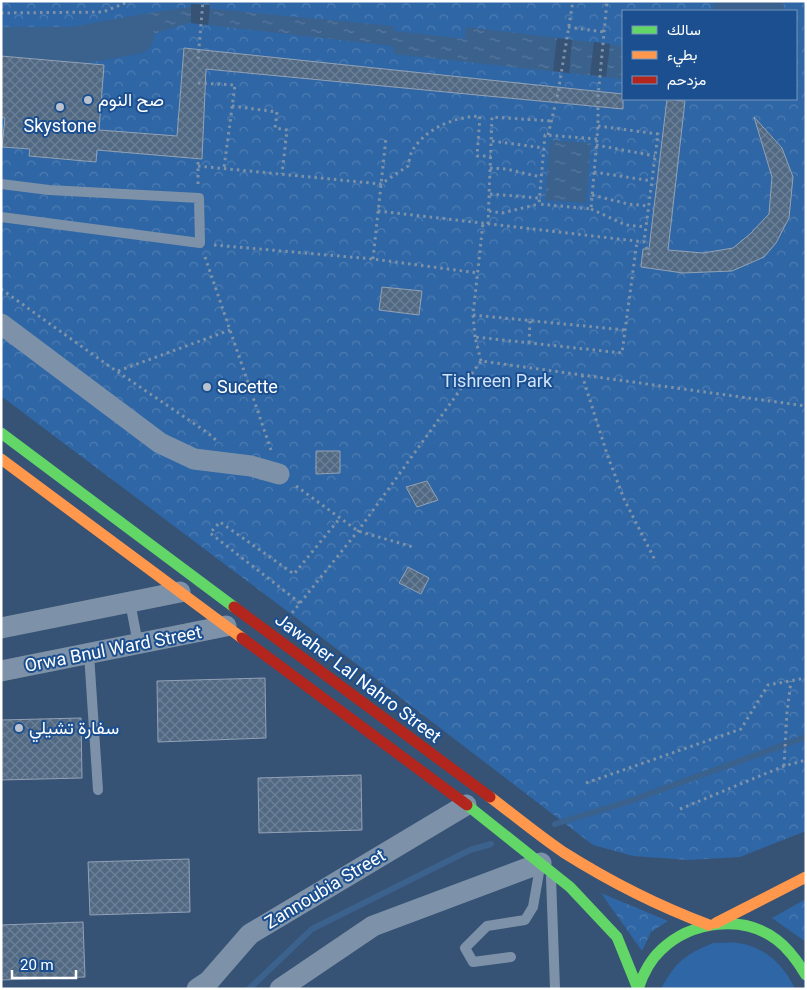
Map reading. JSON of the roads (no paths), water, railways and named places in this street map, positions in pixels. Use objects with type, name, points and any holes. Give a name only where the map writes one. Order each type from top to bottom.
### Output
[{"type":"main road","name":"Jawaher Lal Nahro Street","points":[[1,433],[562,851],[635,894],[680,915],[712,924]]},
{"type":"main road","name":"Jawaher Lal Nahro Street","points":[[1,459],[466,805],[570,886],[617,937],[638,989]]},
{"type":"main road","points":[[638,989],[649,964],[667,944],[689,930],[712,924],[806,877]]},
{"type":"main road","points":[[712,924],[744,925],[771,936],[793,954],[806,974]]},
{"type":"street","points":[[1,324],[160,443],[194,459],[252,466],[279,474]]},
{"type":"street","points":[[1,628],[180,592]]},
{"type":"street","name":"Orwa Bnul Ward Street","points":[[1,671],[226,626]]},
{"type":"street","name":"Zannoubia Street","points":[[197,989],[209,981],[250,934],[466,805]]},
{"type":"street","points":[[280,989],[373,926],[546,867]]},
{"type":"lane","points":[[1,184],[49,190],[199,198],[200,243],[1,218]]},
{"type":"lane","points":[[130,602],[138,644]]},
{"type":"lane","points":[[89,654],[98,790]]},
{"type":"lane","points":[[511,956],[473,962],[465,948],[486,926],[525,920],[533,907],[546,867]]},
{"type":"lane","points":[[546,867],[555,989]]},
{"type":"water","points":[[191,7],[393,26],[394,31],[465,39],[466,27],[622,46],[622,79],[394,54],[393,46],[191,23],[144,37],[91,44],[1,44],[1,33],[62,35],[102,30],[136,15]]},
{"type":"water","points":[[550,140],[591,143],[586,203],[545,200]]},
{"type":"waterway","points":[[735,10],[765,1]]},
{"type":"waterway","points":[[1,46],[74,46],[135,35]]},
{"type":"waterway","points":[[555,824],[627,802],[806,737]]},
{"type":"waterway","points":[[249,989],[312,929],[470,850],[491,844]]},
{"type":"place","name":"صح النوم","points":[[88,100]]},
{"type":"place","name":"Skystone","points":[[60,107]]},
{"type":"place","name":"Sucette","points":[[207,387]]},
{"type":"place","name":"سفارة تشيلي","points":[[19,728]]},
{"type":"park label","name":"Tishreen Park","points":[[497,381]]}]
